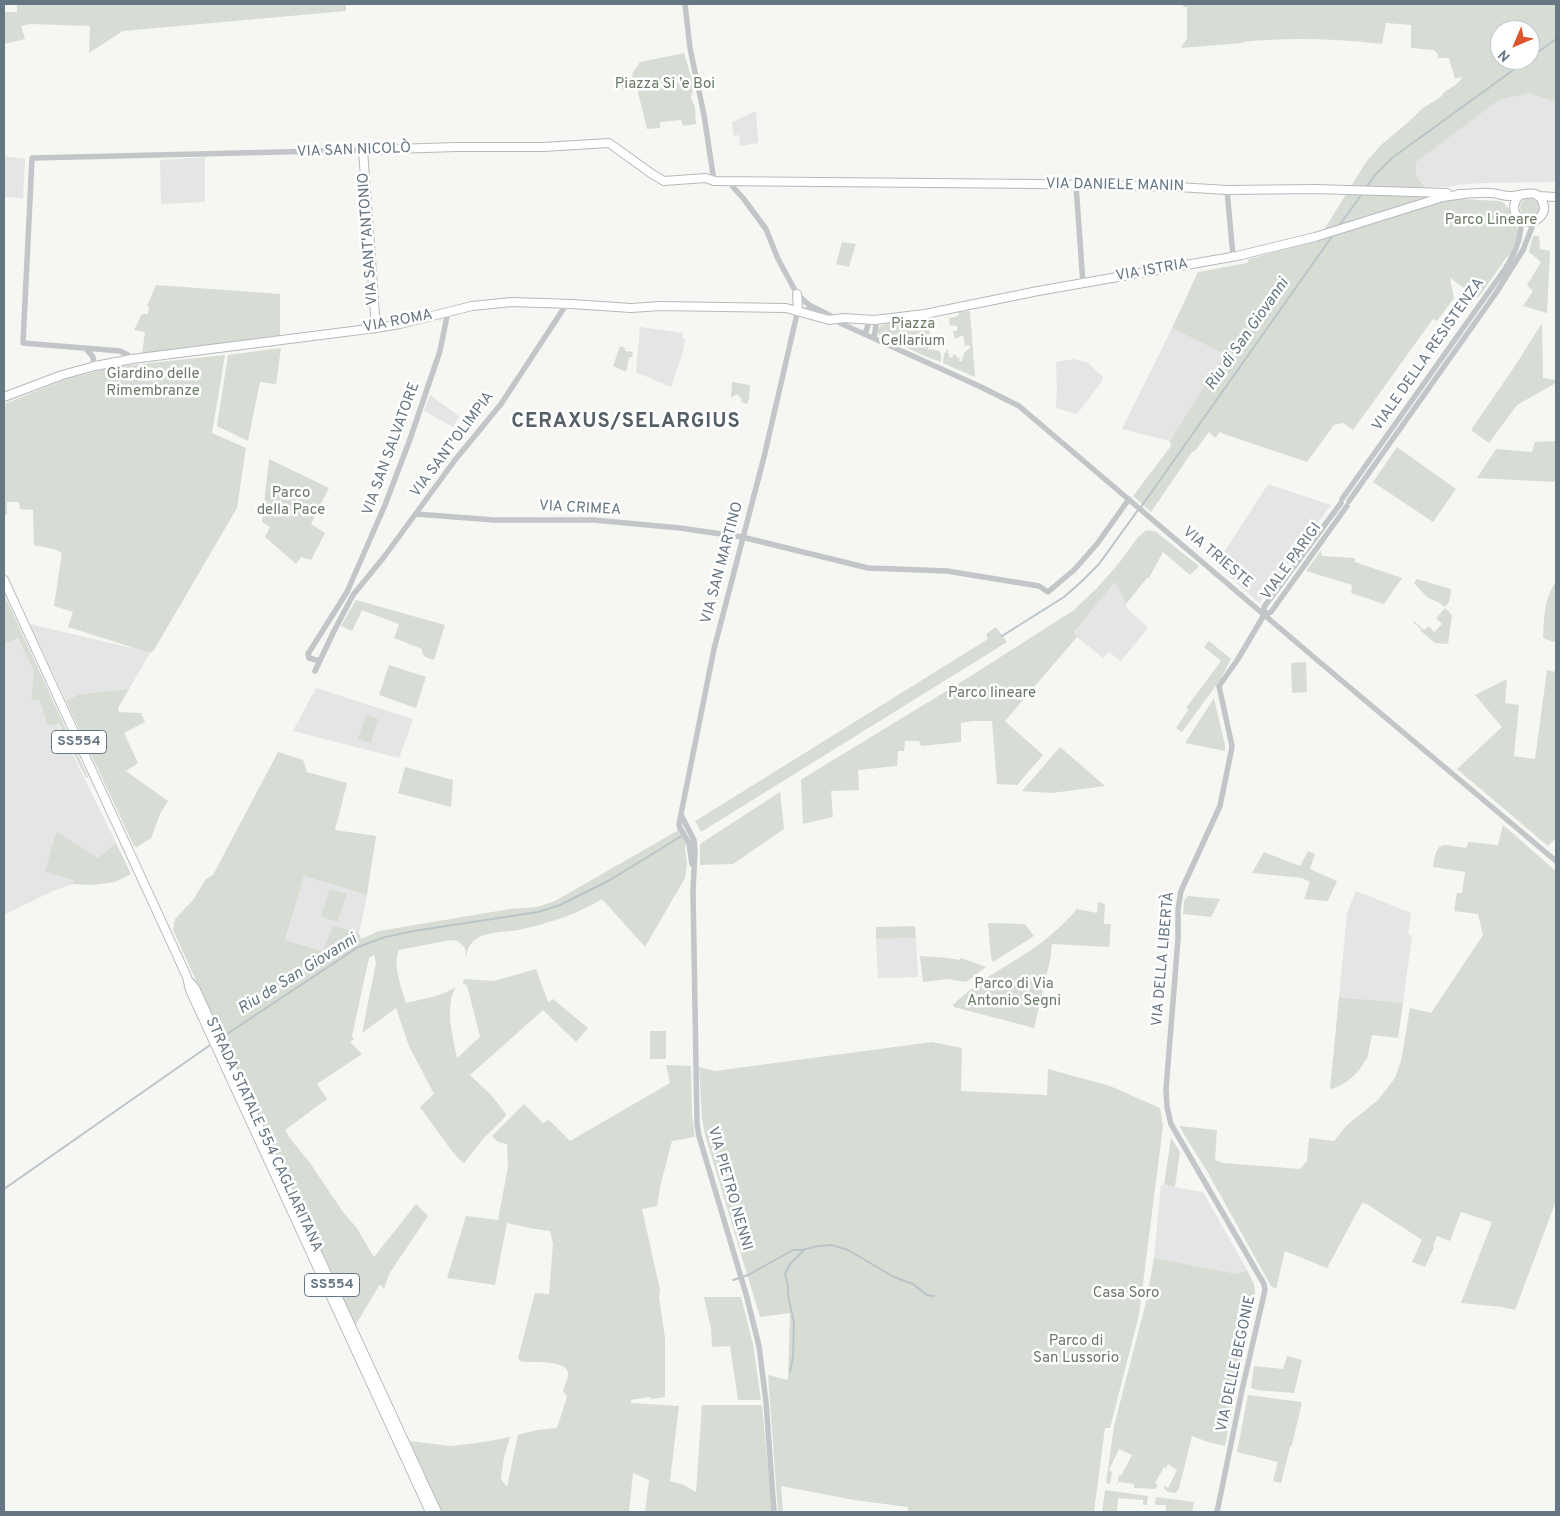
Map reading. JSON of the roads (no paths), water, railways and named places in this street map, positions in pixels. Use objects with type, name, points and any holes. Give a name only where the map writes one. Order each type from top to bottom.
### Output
[{"type":"main road","name":"VIA SAN NICOLÒ","points":[[363,150],[543,147],[609,143],[664,181]]},
{"type":"main road","name":"VIA SANT'ANTONIO","points":[[363,150],[376,328]]},
{"type":"main road","name":"VIA DANIELE MANIN","points":[[664,181],[706,178],[714,180],[1178,187],[1227,190],[1286,188],[1464,194],[1482,192],[1508,196],[1520,195]]},
{"type":"main road","points":[[1514,208],[1520,195],[1529,192],[1538,196],[1556,197]]},
{"type":"main road","name":"VIA ISTRIA","points":[[798,310],[829,320],[835,318],[874,319],[925,314],[1038,291],[1233,256],[1315,237],[1443,198],[1464,194]]},
{"type":"main road","points":[[1499,194],[1514,208],[1521,221],[1527,222],[1534,222],[1541,217],[1544,208],[1556,197]]},
{"type":"main road","points":[[1538,196],[1544,208]]},
{"type":"main road","points":[[797,294],[798,310]]},
{"type":"main road","name":"VIA ROMA","points":[[4,397],[62,374],[130,357],[153,357],[287,338],[376,328],[472,306],[497,303],[631,308],[658,306],[798,310]]},
{"type":"main road","name":"STRADA STATALE 554 CAGLIARITANA","points":[[4,580],[437,1512]]},
{"type":"main road","name":"STRADA STATALE 554 CAGLIARITANA","points":[[224,1057],[430,1512]]},
{"type":"street","points":[[685,4],[690,48],[704,116],[714,180]]},
{"type":"street","name":"VIA SAN NICOLÒ","points":[[87,350],[23,343],[32,158],[363,150]]},
{"type":"street","points":[[730,180],[733,187],[766,230],[778,259],[797,294]]},
{"type":"street","points":[[1076,185],[1083,284]]},
{"type":"street","points":[[1227,190],[1233,256]]},
{"type":"street","name":"VIALE DELLA RESISTENZA","points":[[1341,501],[1505,270],[1517,247],[1521,234],[1521,221]]},
{"type":"street","name":"VIALE DELLA RESISTENZA","points":[[1348,504],[1500,286],[1523,250],[1534,222]]},
{"type":"street","name":"VIA TRIESTE","points":[[797,294],[809,305],[835,318],[840,323],[1019,406],[1556,861]]},
{"type":"street","name":"VIA SANT'OLIMPIA","points":[[350,593],[383,559],[455,460],[501,404],[566,305]]},
{"type":"street","points":[[798,310],[819,310]]},
{"type":"street","name":"VIA SAN MARTINO","points":[[681,815],[714,649],[764,456],[798,310]]},
{"type":"street","name":"VIA SAN SALVATORE","points":[[350,593],[409,442],[440,351],[448,312]]},
{"type":"street","points":[[865,334],[874,319]]},
{"type":"street","points":[[874,319],[874,338]]},
{"type":"street","points":[[87,350],[120,351],[130,357]]},
{"type":"street","points":[[87,350],[93,357],[94,366]]},
{"type":"street","points":[[1341,501],[1347,498],[1348,504]]},
{"type":"street","name":"VIA CRIMEA","points":[[416,514],[494,520],[594,520],[680,528],[742,537],[868,568],[947,571],[1039,586],[1048,592],[1074,570],[1130,501]]},
{"type":"street","name":"VIALE PARIGI","points":[[1341,501],[1264,606],[1264,615],[1271,612],[1348,504]]},
{"type":"street","points":[[350,593],[336,627],[315,672],[308,654],[350,593]]},
{"type":"street","name":"VIA DELLA LIBERTÀ","points":[[1171,1124],[1167,1107],[1166,1089],[1181,894],[1220,806],[1232,746],[1219,686],[1238,659],[1264,615]]},
{"type":"street","points":[[309,658],[320,661]]},
{"type":"street","name":"VIA PIETRO NENNI","points":[[681,815],[682,825],[695,850],[693,869],[697,1124],[759,1346],[766,1402],[774,1512]]},
{"type":"street","name":"VIA DELLE BEGONIE","points":[[1171,1124],[1266,1290],[1242,1390],[1217,1512]]},
{"type":"waterway","name":"Riu di San Giovanni","points":[[1540,51],[1556,39]]},
{"type":"waterway","name":"Riu di San Giovanni","points":[[1366,188],[1375,175],[1392,158],[1513,70]]},
{"type":"waterway","name":"Riu di San Giovanni","points":[[1338,227],[1362,194]]},
{"type":"waterway","name":"Riu di San Giovanni","points":[[1141,507],[1333,235]]},
{"type":"waterway","name":"Riu di San Giovanni","points":[[1002,636],[1064,597],[1081,582],[1099,564],[1138,510]]},
{"type":"waterway","name":"Riu de San Giovanni","points":[[221,1038],[358,947],[385,937],[538,912],[560,905],[610,880],[683,835]]},
{"type":"waterway","name":"Riu de San Giovanni","points":[[4,1189],[213,1043]]},
{"type":"waterway","points":[[733,1280],[748,1275],[793,1250],[832,1245],[848,1250],[894,1277],[913,1284],[927,1295],[934,1296]]},
{"type":"waterway","points":[[790,1372],[793,1356],[794,1323],[785,1274],[790,1264],[804,1250]]},
{"type":"district","name":"CERAXUS/SELARGIUS","points":[[626,423]]},
{"type":"park label","name":"Piazza Si ’e Boi","points":[[665,85]]},
{"type":"park label","name":"Parco Lineare","points":[[1491,221]]},
{"type":"park label","name":"Piazza Cellarium","points":[[913,334]]},
{"type":"park label","name":"Giardino delle Rimembranze","points":[[153,384]]},
{"type":"park label","name":"Parco della Pace","points":[[291,502]]},
{"type":"park label","name":"Parco lineare","points":[[992,694]]},
{"type":"park label","name":"Parco di Via Antonio Segni","points":[[1014,994]]},
{"type":"park label","name":"Casa Soro","points":[[1126,1294]]},
{"type":"park label","name":"Parco di San Lussorio","points":[[1076,1350]]}]
